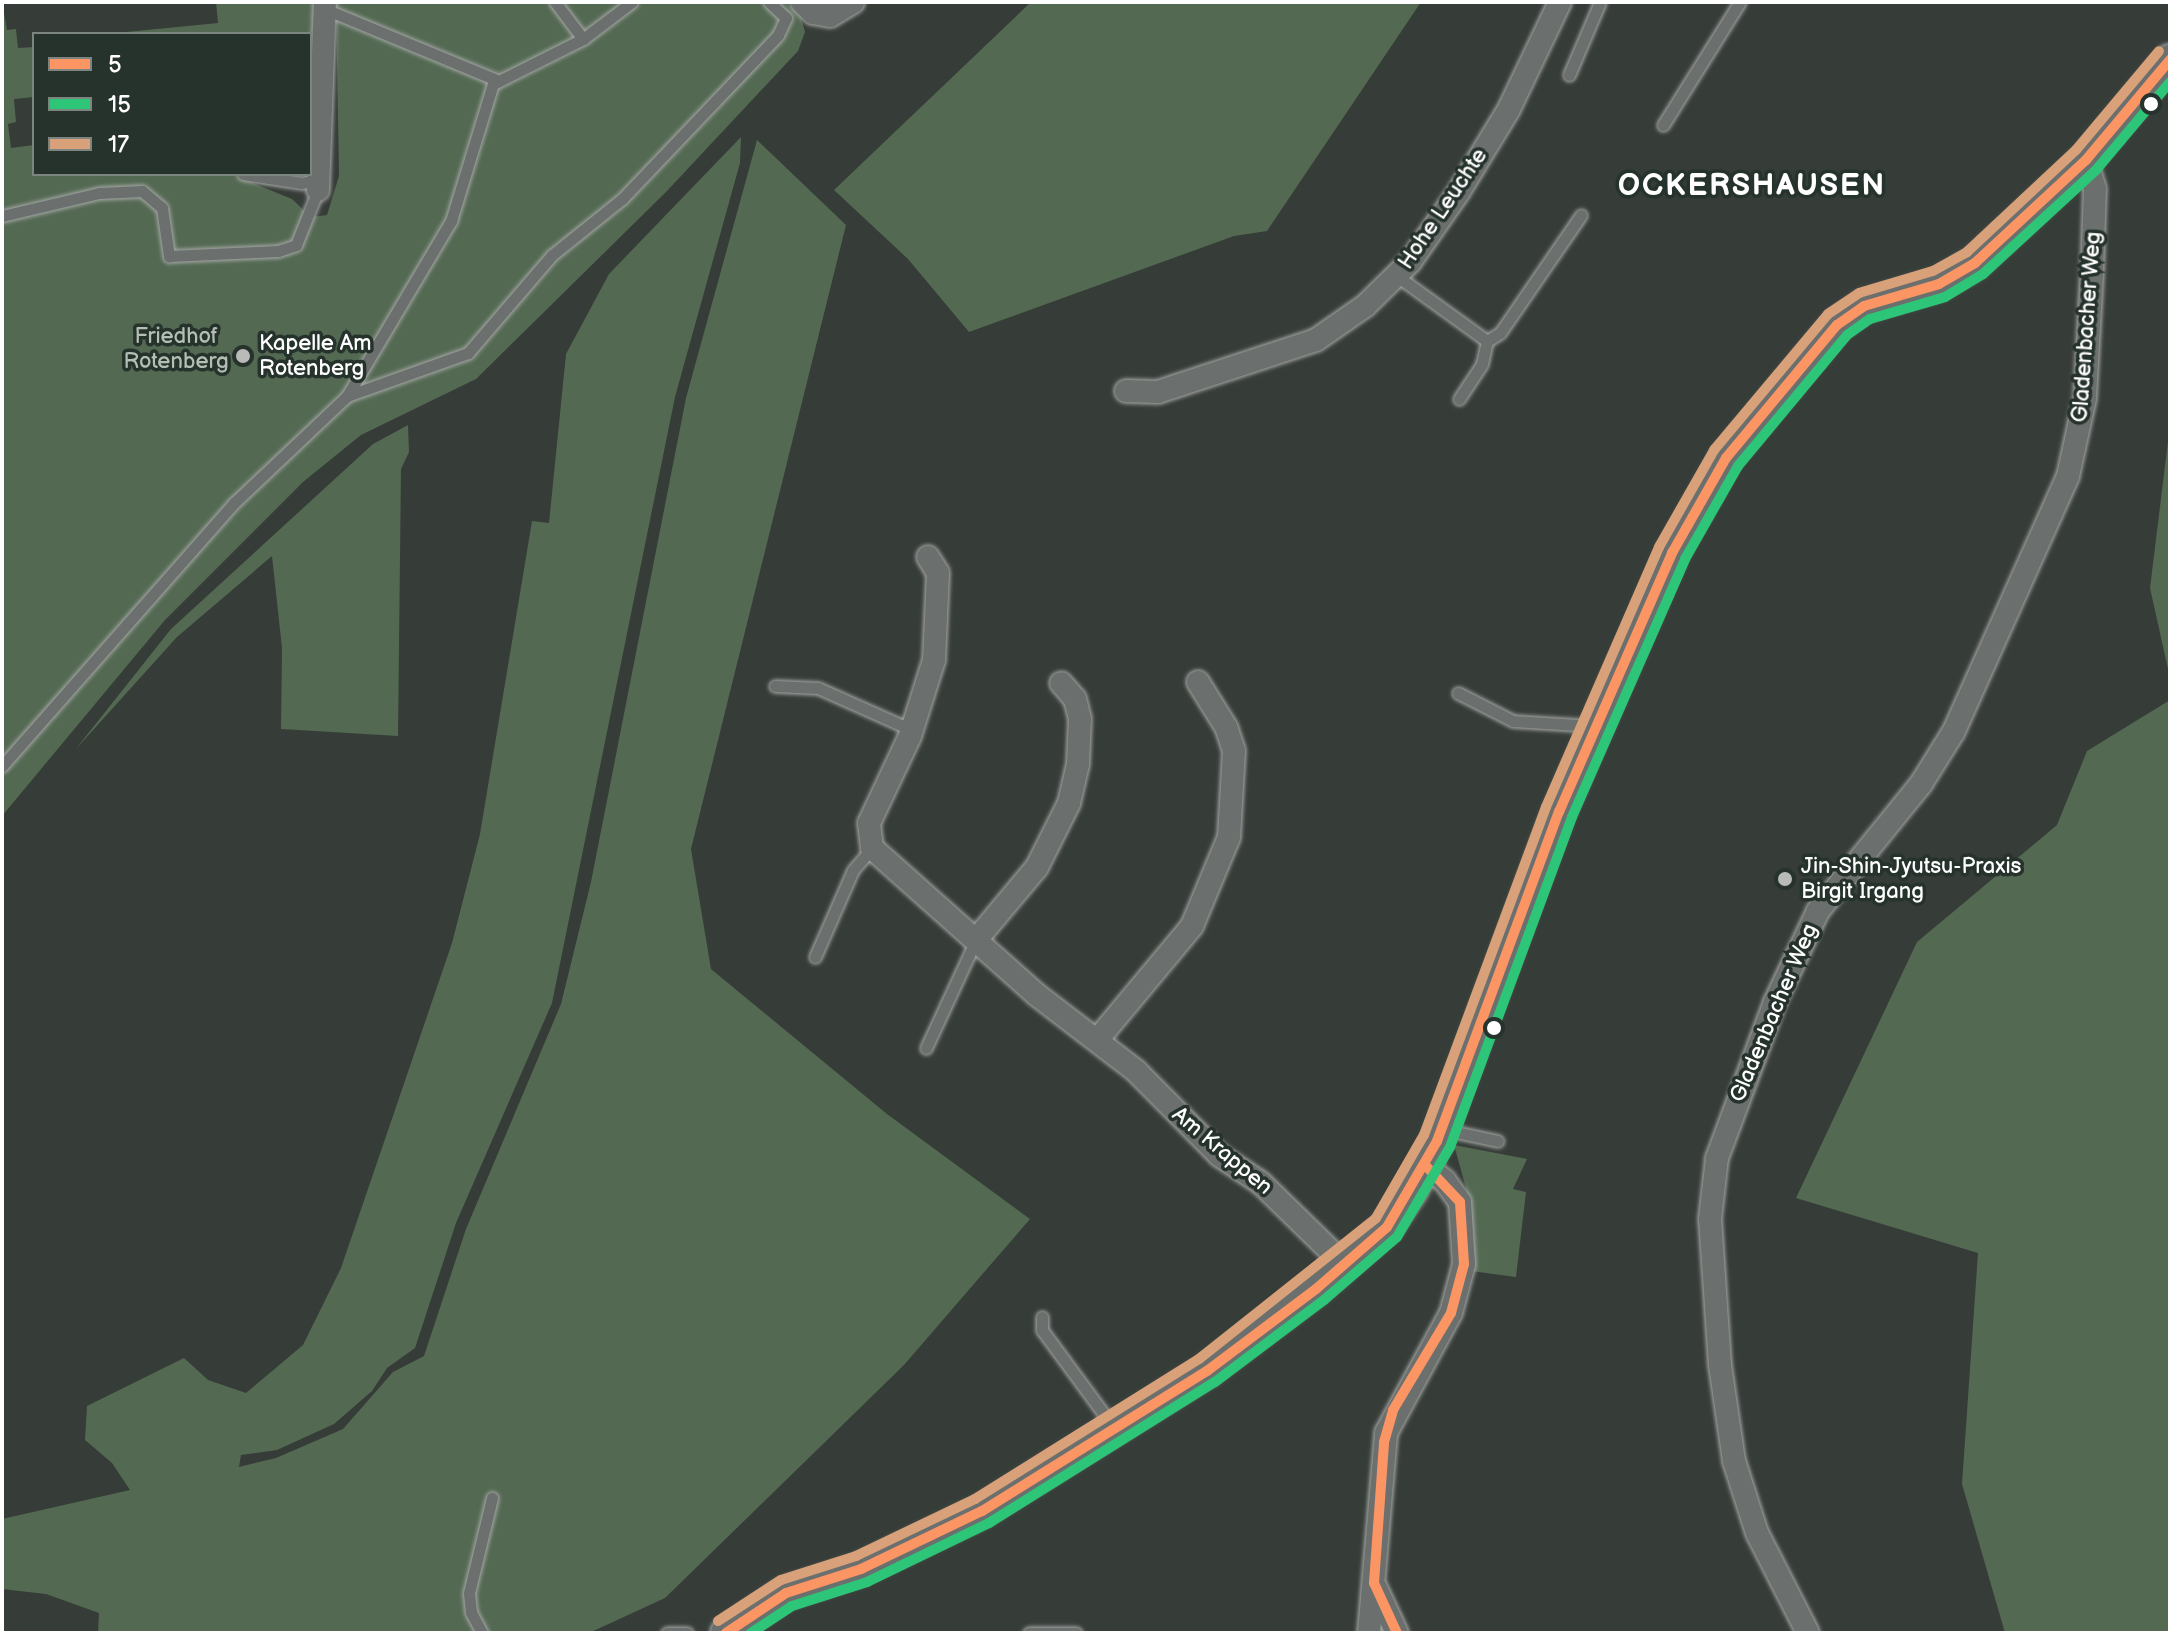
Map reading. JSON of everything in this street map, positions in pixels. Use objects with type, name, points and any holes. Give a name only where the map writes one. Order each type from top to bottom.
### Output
[{"type":"street","points":[[802,2],[813,13],[830,16],[853,2]]},
{"type":"street","name":"Hohe Leuchte","points":[[1126,391],[1158,392],[1316,340],[1397,276],[1502,121],[1560,2]]},
{"type":"street","points":[[319,185],[325,5]]},
{"type":"street","points":[[726,1633],[786,1593],[861,1569],[946,1531],[1115,1429],[1207,1371],[1346,1266],[1398,1212],[1426,1166],[1442,1129],[1516,918],[1598,726],[1690,516],[1726,458],[1824,338],[1864,306],[1939,284],[1975,263],[2086,160],[2170,60]]},
{"type":"street","name":"Gladenbacher Weg","points":[[1808,1633],[1757,1533],[1734,1461],[1720,1365],[1710,1219],[1712,1182],[1725,1130],[1775,1002],[1818,911],[1921,784],[1954,731],[2068,476],[2082,425],[2092,274],[2095,189],[2086,160]]},
{"type":"street","points":[[872,848],[869,823],[927,690],[938,632],[938,573],[928,557]]},
{"type":"street","points":[[1098,1039],[1192,926],[1229,837],[1234,751],[1226,727],[1198,682]]},
{"type":"street","points":[[976,940],[1037,867],[1069,803],[1080,719],[1075,699],[1061,683]]},
{"type":"street","name":"Am Krappen","points":[[872,848],[1037,995],[1098,1039],[1219,1155],[1261,1183],[1346,1266]]},
{"type":"street","points":[[1369,1633],[1386,1433],[1393,1410],[1451,1313],[1464,1264],[1460,1202],[1426,1166]]},
{"type":"street","points":[[1374,1583],[1397,1633]]},
{"type":"lane","points":[[555,2],[583,39]]},
{"type":"lane","points":[[2,766],[234,503],[347,396],[451,221],[493,84],[583,39],[632,2]]},
{"type":"lane","points":[[347,396],[468,353],[552,255],[622,199],[778,35],[786,18],[769,2]]},
{"type":"lane","points":[[1569,75],[1600,2]]},
{"type":"lane","points":[[1663,125],[1740,2]]},
{"type":"lane","points":[[325,5],[499,81]]},
{"type":"lane","points":[[2,216],[99,193],[142,191],[162,208],[169,256],[278,251],[296,245],[319,185],[256,176]]},
{"type":"lane","points":[[1459,399],[1482,364],[1487,341],[1500,333],[1581,215]]},
{"type":"lane","points":[[1397,276],[1487,341]]},
{"type":"lane","points":[[775,686],[818,688],[912,730]]},
{"type":"lane","points":[[1458,693],[1513,721],[1598,726]]},
{"type":"lane","points":[[815,957],[853,870],[872,848]]},
{"type":"lane","points":[[926,1048],[976,940]]},
{"type":"lane","points":[[1442,1129],[1498,1141]]},
{"type":"lane","points":[[1042,1317],[1042,1330],[1115,1429]]},
{"type":"lane","points":[[482,1633],[471,1612],[469,1593],[492,1498]]},
{"type":"lane","points":[[667,1633],[687,1633]]},
{"type":"lane","points":[[1029,1633],[1076,1633]]},
{"type":"green space","name":"Friedhof Rotenberg","points":[[2,2],[7,30],[16,29],[18,48],[32,47],[32,97],[14,99],[16,122],[8,124],[11,148],[32,145],[32,176],[236,176],[292,199],[311,217],[327,215],[339,176],[336,2],[786,2],[801,17],[805,32],[798,51],[667,191],[476,379],[361,435],[303,482],[165,620],[2,816]]},
{"type":"green space","points":[[216,2],[315,2],[312,36],[312,32],[126,32],[218,23]]},
{"type":"green space","points":[[1031,2],[1421,2],[1267,231],[1234,236],[969,332],[908,259],[834,190]]},
{"type":"green space","points":[[741,137],[740,163],[675,397],[552,1003],[456,1223],[415,1348],[387,1368],[372,1391],[334,1424],[277,1450],[241,1455],[239,1467],[276,1458],[343,1429],[393,1372],[424,1356],[466,1229],[561,1004],[591,882],[686,398],[757,140],[846,225],[691,849],[711,969],[887,1114],[1030,1219],[904,1365],[665,1598],[589,1633],[98,1633],[99,1613],[46,1594],[2,1589],[2,1519],[130,1490],[112,1463],[85,1440],[87,1406],[184,1358],[208,1380],[246,1393],[303,1345],[341,1268],[452,943],[480,834],[532,521],[549,523],[566,354],[609,274]]},
{"type":"green space","points":[[408,425],[409,452],[401,469],[398,736],[281,729],[282,648],[272,556],[177,637],[75,750],[171,629],[373,444]]},
{"type":"green space","points":[[2170,425],[2170,678],[2150,588]]},
{"type":"green space","points":[[2170,700],[2170,1633],[2005,1633],[1962,1484],[1978,1253],[1796,1198],[1917,942],[2057,825],[2087,751]]},
{"type":"green space","points":[[1454,1145],[1527,1159],[1513,1189],[1526,1192],[1516,1277],[1471,1271],[1471,1206]]},
{"type":"transit line","name":"17","points":[[718,1621],[781,1580],[856,1556],[975,1499],[1199,1359],[1376,1218],[1424,1135],[1546,807],[1659,547],[1714,450],[1828,314],[1859,293],[1933,271],[1967,252],[2076,150],[2159,51]]},
{"type":"transit line","name":"5","points":[[726,1633],[786,1593],[861,1569],[982,1511],[1207,1371],[1316,1289],[1387,1227],[1437,1141],[1559,812],[1672,553],[1726,458],[1837,325],[1864,306],[1939,284],[1975,263],[2086,160],[2170,60]]},
{"type":"transit line","name":"15","points":[[751,1633],[792,1606],[867,1582],[989,1523],[1215,1382],[1324,1300],[1397,1237],[1450,1147],[1572,817],[1685,559],[1738,466],[1847,335],[1870,319],[1945,297],[1983,274],[2096,170],[2170,82]]},
{"type":"transit line","name":"5","points":[[1397,1633],[1374,1583],[1384,1442],[1393,1410],[1451,1313],[1464,1264],[1460,1202],[1426,1166]]},
{"type":"place","name":"Kapelle Am Rotenberg","points":[[243,356]]},
{"type":"place","name":"Jin-Shin-Jyutsu-Praxis Birgit Irgang","points":[[1785,879]]},
{"type":"district","name":"OCKERSHAUSEN","points":[[1752,186]]}]
